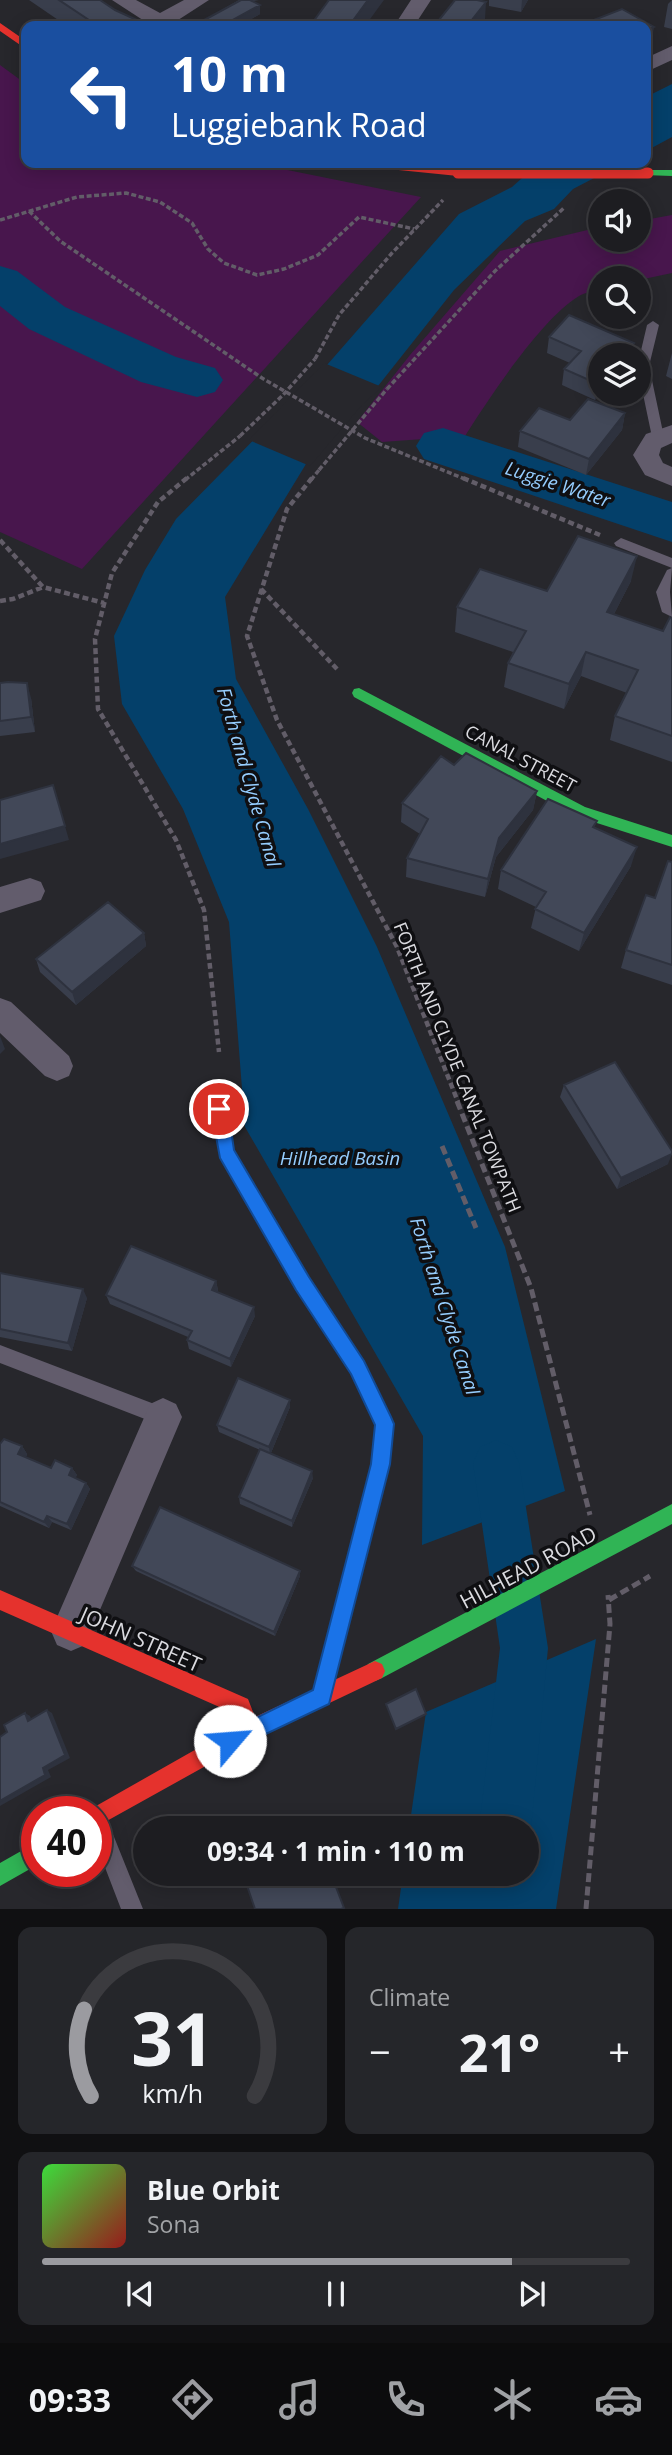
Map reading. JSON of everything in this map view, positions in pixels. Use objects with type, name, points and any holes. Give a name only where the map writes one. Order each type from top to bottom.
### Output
[{"type":"street","points":[[122,0],[158,21]]},
{"type":"street","points":[[168,21],[199,0]]},
{"type":"street","points":[[407,21],[421,0]]},
{"type":"street","points":[[0,26],[21,42]]},
{"type":"street","points":[[651,63],[672,52]]},
{"type":"street","points":[[408,168],[457,173],[530,175],[672,173]]},
{"type":"street","points":[[665,435],[647,448],[649,463],[654,469],[672,477]]},
{"type":"street","name":"CANAL STREET","points":[[359,693],[580,812],[672,841]]},
{"type":"street","points":[[0,900],[30,891]]},
{"type":"street","points":[[0,1012],[57,1066]]},
{"type":"street","points":[[216,1087],[226,1152],[302,1284],[358,1367],[384,1424],[380,1464],[321,1697]]},
{"type":"street","points":[[71,1630],[163,1417]]},
{"type":"street","name":"HILHEAD ROAD","points":[[112,1808],[249,1731],[403,1657],[672,1514]]},
{"type":"street","name":"JOHN STREET","points":[[0,1600],[240,1706],[249,1731]]},
{"type":"street","points":[[0,1875],[21,1863]]},
{"type":"lane","points":[[653,325],[643,366],[665,435]]},
{"type":"lane","points":[[621,543],[672,563]]},
{"type":"lane","points":[[672,573],[663,592],[667,608],[672,612]]},
{"type":"lane","points":[[0,1354],[163,1417]]},
{"type":"lane","points":[[112,1858],[132,1909]]},
{"type":"path","points":[[216,1087],[219,1056],[204,910],[176,840],[98,709],[95,639],[104,603],[112,573],[158,502],[240,436],[283,395],[315,359],[339,315],[414,229],[452,191]]},
{"type":"path","points":[[0,220],[77,197],[126,193],[160,202],[192,223],[208,249],[224,263],[257,275],[284,269],[318,255],[359,217],[414,229]]},
{"type":"path","name":"FORTH AND CLYDE CANAL TOWPATH","points":[[565,206],[495,271],[387,389],[287,509],[247,636],[277,720],[397,947],[531,1288],[609,1600],[586,1909]]},
{"type":"path","points":[[30,211],[60,241],[251,370],[365,438],[621,543]]},
{"type":"path","points":[[0,540],[43,587],[104,603]]},
{"type":"path","points":[[0,601],[13,599],[43,587]]},
{"type":"path","points":[[260,589],[359,693]]},
{"type":"path","points":[[442,1146],[476,1228]]},
{"type":"path","points":[[609,1600],[624,1591]]},
{"type":"shaded area","points":[[0,65],[21,80],[21,168],[278,168],[421,197],[82,569],[0,532]]},
{"type":"shaded area","points":[[672,215],[672,273],[651,277],[651,266],[588,266],[588,293],[564,307],[533,340],[465,436],[382,442],[357,422],[410,355],[500,251],[588,230],[588,252],[651,252],[651,219]]},
{"type":"water","points":[[672,84],[672,137],[651,148],[651,94]]},
{"type":"water","name":"Hillhead Basin","points":[[533,168],[613,168],[573,189],[554,209],[525,221],[454,290],[378,386],[359,402],[306,464],[225,597],[236,679],[308,809],[377,947],[505,1247],[565,1491],[422,1545],[423,1436],[245,1127],[229,922],[183,809],[122,704],[114,636],[145,570],[176,519],[327,365],[459,214],[512,187]]},
{"type":"water","points":[[596,1639],[556,1909],[398,1909],[401,1886],[539,1886],[539,1816],[411,1816],[426,1712]]},
{"type":"pier","points":[[324,363],[382,387],[362,405],[310,466],[249,440]]},
{"type":"building","points":[[59,0],[100,0],[139,21],[90,21]]},
{"type":"building","points":[[241,0],[250,0],[260,5],[231,21],[206,19]]},
{"type":"building","points":[[329,0],[368,0],[353,21],[314,21]]},
{"type":"building","points":[[455,0],[486,2],[471,21],[438,21]]},
{"type":"building","points":[[622,9],[643,21],[591,21]]},
{"type":"building","points":[[569,315],[588,323],[588,329],[602,329],[634,343],[588,343],[588,380],[564,369],[581,351],[549,337]]},
{"type":"building","points":[[588,399],[588,406],[606,406],[625,413],[589,459],[520,431],[539,408],[570,420]]},
{"type":"building","points":[[578,536],[637,556],[607,612],[663,631],[670,617],[672,618],[672,736],[615,716],[638,670],[586,652],[569,684],[508,663],[526,631],[457,607],[480,569],[547,591]]},
{"type":"building","points":[[0,683],[27,683],[31,717],[0,721]]},
{"type":"building","points":[[466,753],[537,791],[499,838],[488,879],[407,858],[428,819],[402,803],[441,756],[454,765]]},
{"type":"building","points":[[53,785],[65,826],[0,844],[0,800]]},
{"type":"building","points":[[548,799],[597,821],[593,827],[637,847],[584,933],[535,909],[546,892],[501,870]]},
{"type":"building","points":[[668,861],[672,862],[672,965],[626,950],[646,895],[655,898]]},
{"type":"building","points":[[108,902],[144,933],[72,992],[36,959]]},
{"type":"building","points":[[615,1062],[672,1151],[672,1154],[621,1178],[564,1085]]},
{"type":"building","points":[[131,1246],[216,1281],[212,1290],[254,1307],[230,1359],[187,1340],[192,1331],[106,1295]]},
{"type":"building","points":[[0,1273],[83,1289],[68,1343],[0,1329]]},
{"type":"building","points":[[238,1378],[290,1400],[269,1447],[217,1425]]},
{"type":"building","points":[[4,1439],[22,1446],[18,1454],[51,1468],[55,1460],[72,1468],[69,1475],[86,1483],[67,1524],[47,1516],[44,1522],[0,1502],[0,1444]]},
{"type":"building","points":[[260,1449],[312,1471],[292,1521],[239,1497]]},
{"type":"building","points":[[160,1507],[300,1571],[274,1632],[132,1566]]},
{"type":"building","points":[[416,1689],[426,1714],[396,1729],[386,1704]]},
{"type":"building","points":[[47,1710],[65,1755],[43,1768],[45,1775],[0,1801],[0,1737],[7,1732],[4,1725],[25,1713],[28,1721]]},
{"type":"building","points":[[247,1886],[336,1886],[344,1908],[341,1909],[255,1909]]},
{"type":"waterway","name":"Luggie Water","points":[[0,282],[47,318],[159,370],[197,380]]},
{"type":"waterway","name":"Luggie Water","points":[[443,446],[672,522]]},
{"type":"waterway","name":"Forth and Clyde Canal","points":[[496,1463],[524,1648],[506,1816]]},
{"type":"traffic: fast","points":[[648,173],[672,173]]},
{"type":"traffic: fast","points":[[359,693],[580,812],[672,841]]},
{"type":"traffic: fast","points":[[321,1697],[380,1464],[384,1424],[358,1367],[346,1349]]},
{"type":"traffic: fast","points":[[375,1671],[672,1514]]},
{"type":"traffic: fast","points":[[0,1875],[21,1863]]},
{"type":"traffic: slow","points":[[216,1088],[226,1152],[302,1284],[346,1349]]},
{"type":"traffic: jam","points":[[0,26],[21,42]]},
{"type":"traffic: jam","points":[[408,168],[458,173]]},
{"type":"traffic: jam","points":[[458,173],[648,173]]},
{"type":"traffic: jam","points":[[0,1600],[241,1706],[249,1731]]},
{"type":"traffic: jam","points":[[112,1808],[249,1731],[375,1671]]},
{"type":"route","points":[[219,1109],[226,1152],[302,1284],[358,1367],[384,1424],[380,1464],[321,1697],[230,1741]]}]
